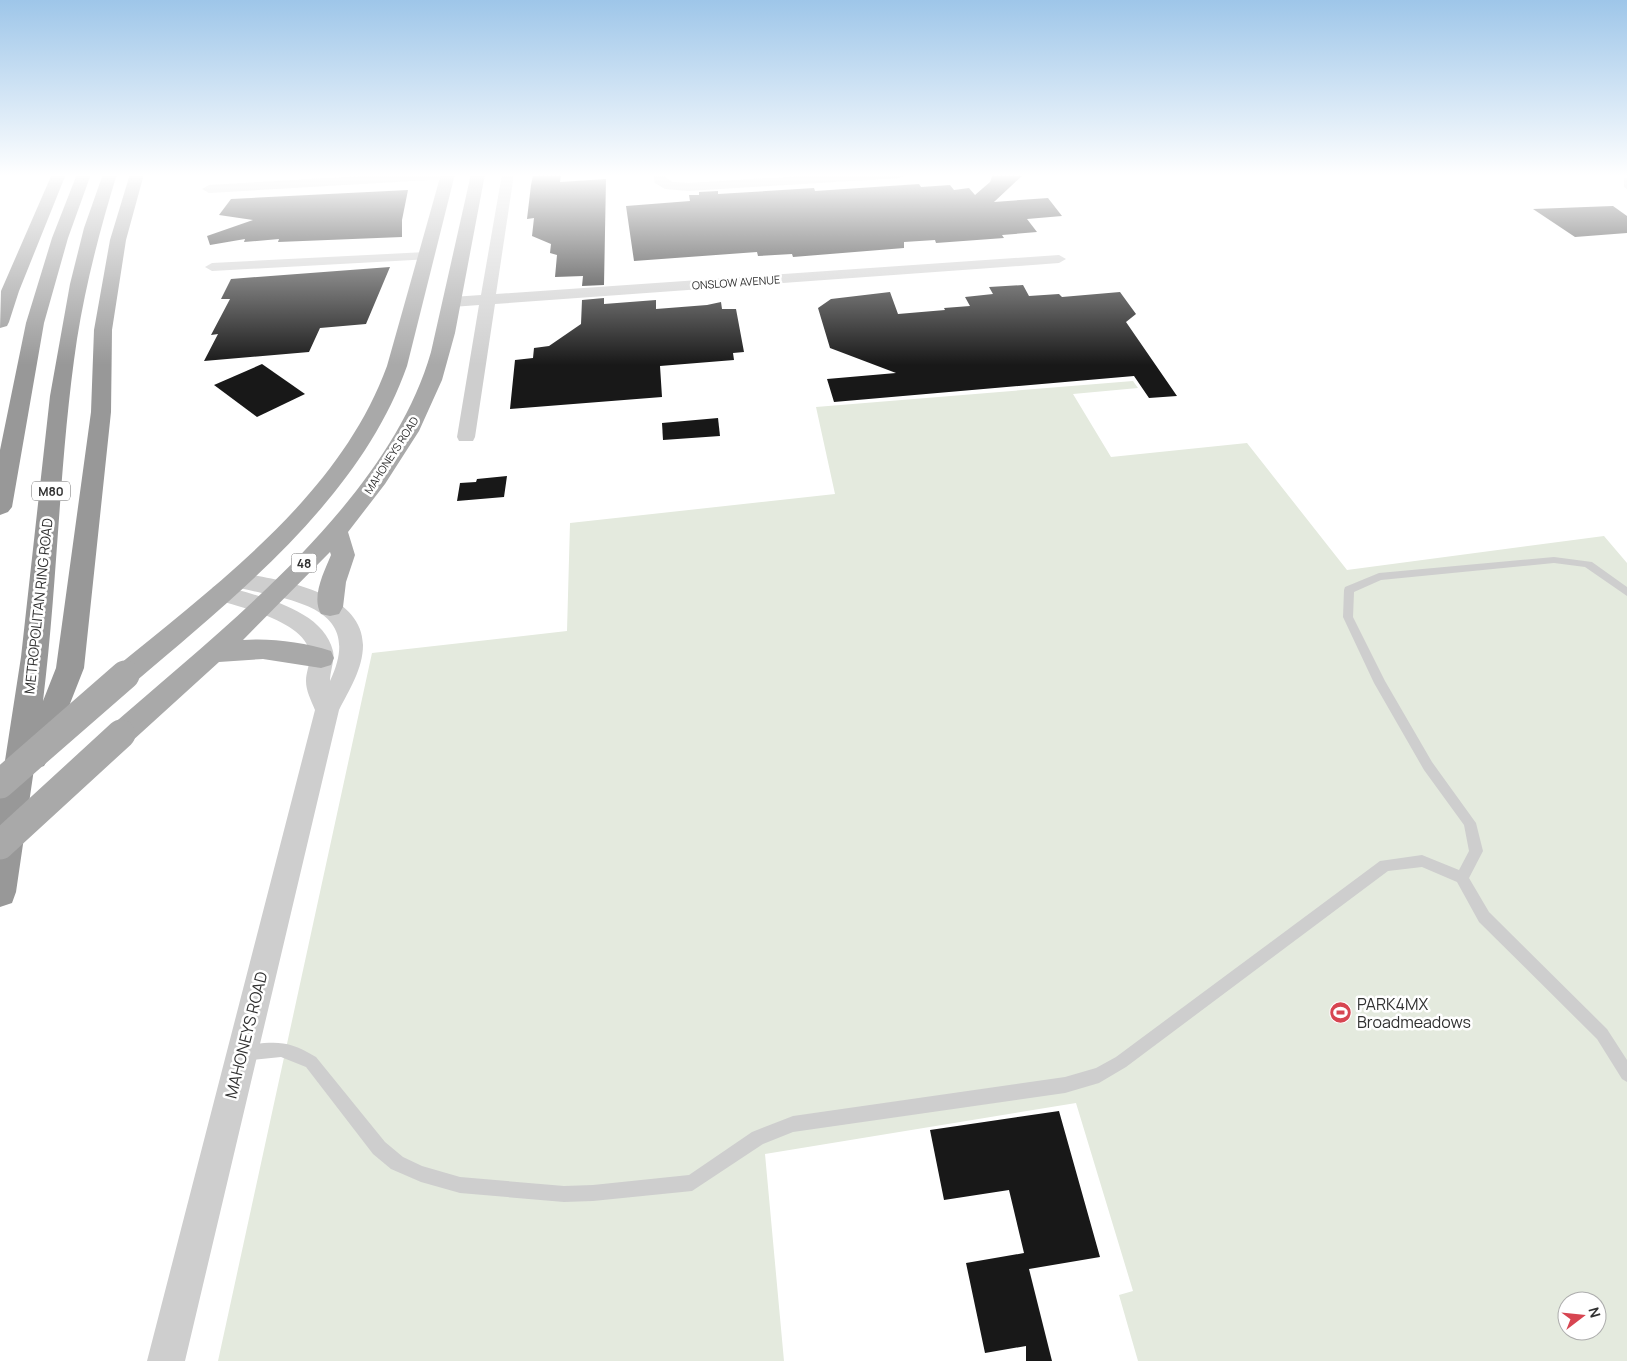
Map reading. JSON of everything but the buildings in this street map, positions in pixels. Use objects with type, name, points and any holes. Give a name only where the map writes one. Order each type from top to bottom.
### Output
[{"type":"highway","points":[[0,322],[10,291],[32,238]]},
{"type":"highway","points":[[0,507],[35,323],[60,238]]},
{"type":"highway","name":"METROPOLITAN RING ROAD","points":[[0,892],[6,798],[38,626],[70,317],[89,238]]},
{"type":"highway","points":[[6,798],[70,668],[101,412],[103,330],[119,238]]},
{"type":"main road","points":[[6,798],[125,675],[228,586],[308,505],[360,438],[390,384],[431,238]]},
{"type":"main road","name":"MAHONEYS ROAD","points":[[0,845],[261,606],[360,502],[408,432],[422,405],[440,355],[465,238]]},
{"type":"main road","name":"ONSLOW AVENUE","points":[[413,305],[452,302]]},
{"type":"main road","points":[[330,607],[334,582],[343,555],[335,530]]},
{"type":"main road","points":[[211,652],[263,649],[322,658]]},
{"type":"street","points":[[466,437],[498,238]]},
{"type":"street","points":[[212,267],[426,256]]},
{"type":"street","name":"ONSLOW AVENUE","points":[[452,302],[1059,259]]},
{"type":"street","points":[[228,586],[261,606],[292,619],[310,630],[320,643],[322,658],[318,684],[326,710]]},
{"type":"street","name":"MAHONEYS ROAD","points":[[166,1361],[326,710],[347,670],[352,642],[344,619],[330,607],[315,600],[278,589],[228,586]]},
{"type":"lane","points":[[1462,878],[1476,851],[1470,823],[1428,766],[1380,683],[1348,617],[1349,590],[1379,577],[1554,560],[1588,564],[1627,592]]},
{"type":"lane","points":[[241,1053],[280,1049],[290,1050],[305,1058],[334,1088],[379,1148],[397,1163],[460,1185],[564,1194],[593,1194],[692,1183],[758,1138],[793,1124],[1065,1085],[1099,1075],[1121,1062],[1385,865],[1422,861],[1462,878],[1484,917],[1602,1034],[1627,1074]]},
{"type":"shaded area","points":[[1133,381],[1138,388],[1073,394],[1111,457],[1247,443],[1347,570],[1604,536],[1627,563],[1627,1361],[1138,1361],[1119,1295],[1133,1291],[1076,1103],[765,1154],[784,1361],[218,1361],[372,653],[567,631],[570,523],[835,494],[816,407]]},
{"type":"place","name":"PARK4MX Broadmeadows","points":[[1341,1013]]}]
